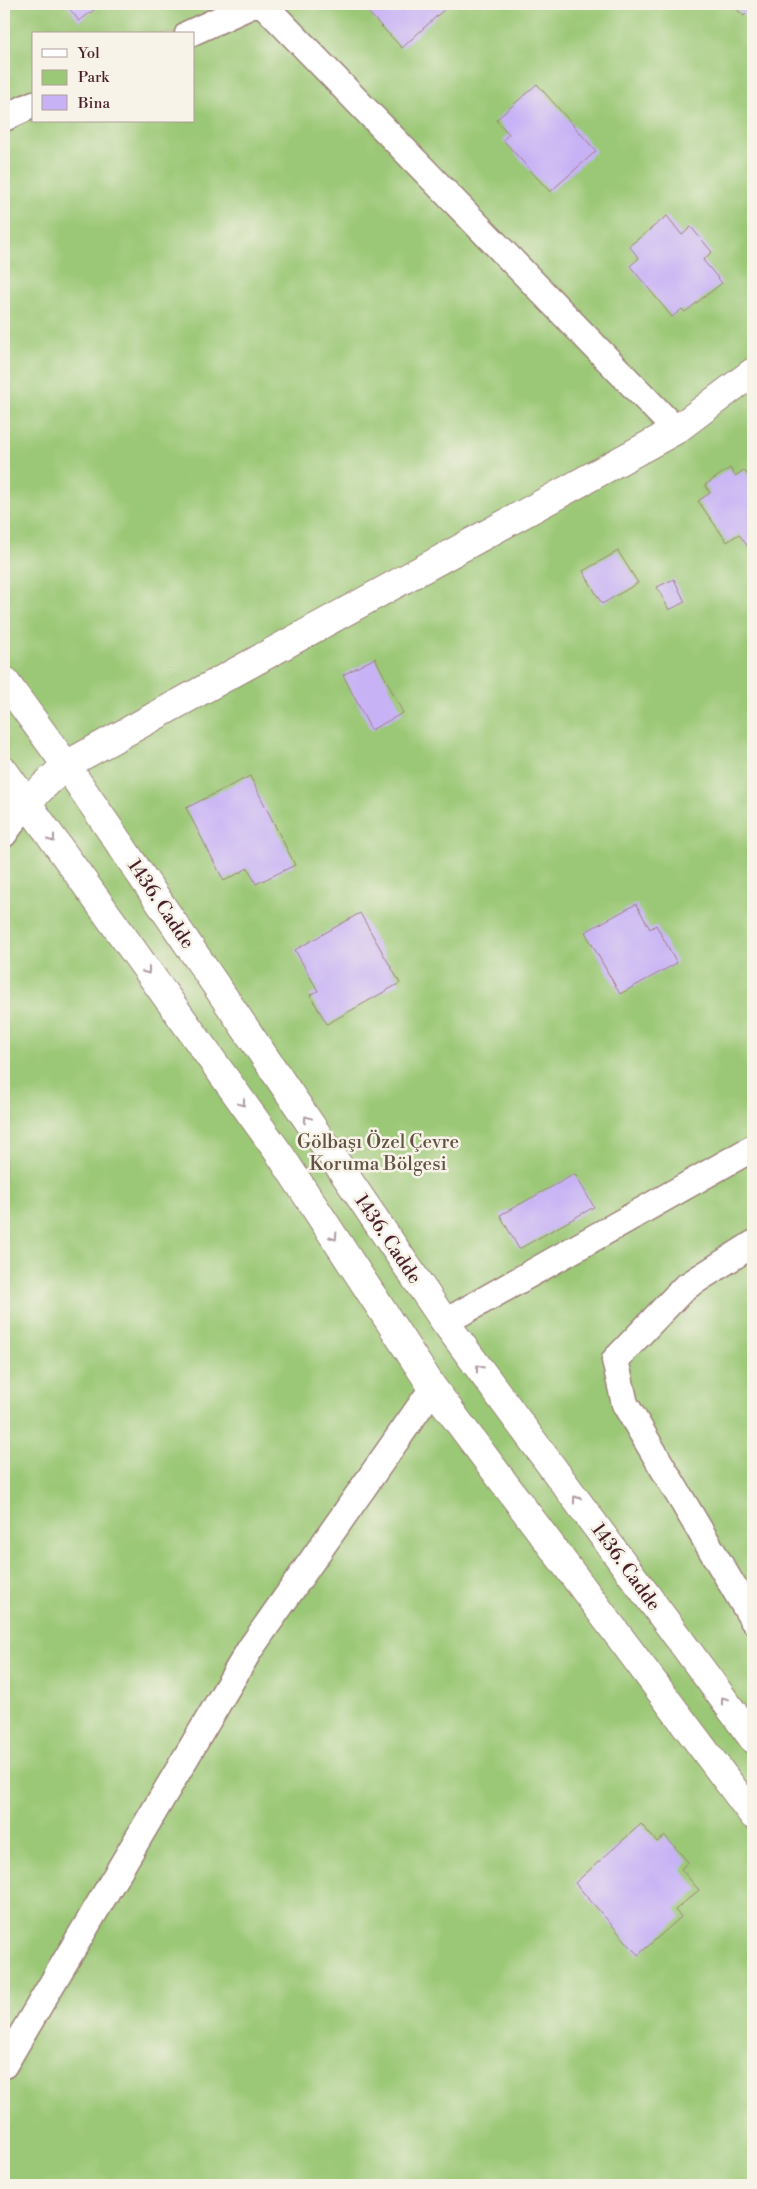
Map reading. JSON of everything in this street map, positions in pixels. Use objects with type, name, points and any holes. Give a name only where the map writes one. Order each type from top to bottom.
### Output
[{"type":"street","points":[[192,32],[254,4]]},
{"type":"street","points":[[263,4],[676,430]]},
{"type":"street","points":[[4,118],[32,105]]},
{"type":"street","points":[[4,834],[26,803],[66,765],[676,430],[753,372]]},
{"type":"street","name":"1436. Cadde","points":[[4,680],[66,765],[444,1322],[753,1739]]},
{"type":"street","points":[[4,771],[280,1156],[433,1388],[753,1814]]},
{"type":"street","points":[[444,1322],[753,1148]]},
{"type":"street","points":[[753,1244],[684,1288],[614,1360],[625,1404],[753,1620]]},
{"type":"street","points":[[4,2064],[250,1649],[433,1388]]},
{"type":"green space","name":"Gölbaşı Özel Çevre Koruma Bölgesi","points":[[4,4],[753,4],[753,2185],[4,2185]]},
{"type":"building","points":[[66,4],[102,4],[79,21]]},
{"type":"building","points":[[369,4],[450,4],[402,48],[364,8]]},
{"type":"building","points":[[731,4],[753,4],[753,7],[744,16]]},
{"type":"building","points":[[537,84],[596,151],[550,192],[503,140],[509,134],[496,120]]},
{"type":"building","points":[[667,216],[682,235],[691,227],[712,252],[703,260],[722,283],[685,312],[682,309],[672,317],[630,266],[639,258],[629,246]]},
{"type":"building","points":[[730,468],[735,476],[744,470],[753,483],[753,544],[748,547],[739,534],[727,542],[698,501],[710,493],[705,485]]},
{"type":"building","points":[[618,551],[638,583],[602,604],[583,571]]},
{"type":"building","points":[[674,579],[685,602],[669,610],[657,587]]},
{"type":"building","points":[[375,658],[403,713],[371,730],[343,675]]},
{"type":"building","points":[[250,776],[295,865],[256,884],[248,868],[224,881],[186,808]]},
{"type":"building","points":[[636,904],[650,929],[656,925],[677,963],[620,994],[585,932]]},
{"type":"building","points":[[360,913],[400,983],[327,1024],[310,995],[318,991],[295,950]]},
{"type":"building","points":[[575,1174],[594,1207],[519,1249],[500,1215]]},
{"type":"building","points":[[641,1824],[657,1842],[665,1836],[688,1862],[681,1869],[699,1890],[675,1910],[681,1917],[638,1955],[575,1883]]}]
